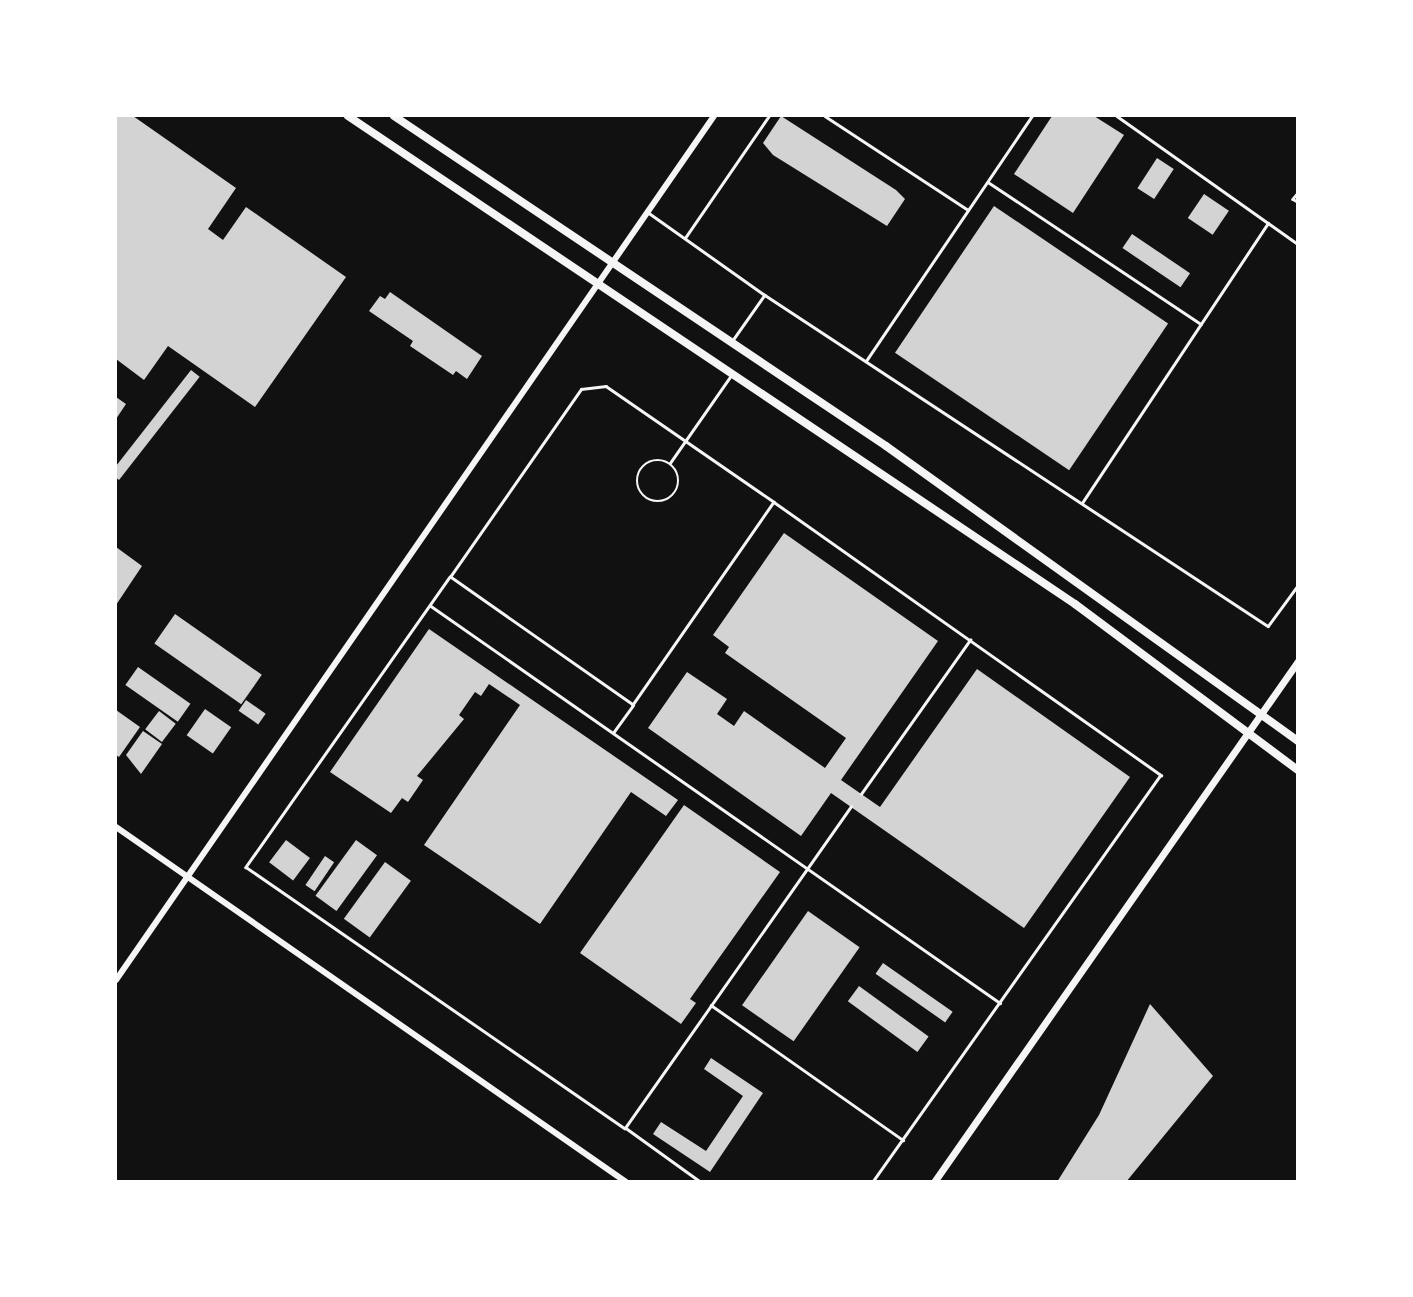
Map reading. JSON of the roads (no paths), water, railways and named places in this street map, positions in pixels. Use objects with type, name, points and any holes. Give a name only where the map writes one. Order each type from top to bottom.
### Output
[{"type":"main road","points":[[348,116],[734,372],[1075,604],[1297,770]]},
{"type":"main road","points":[[394,116],[886,446],[1297,741]]},
{"type":"street","points":[[116,980],[611,261],[714,116]]},
{"type":"street","points":[[934,1181],[1297,661]]},
{"type":"street","points":[[116,827],[626,1181]]},
{"type":"lane","points":[[685,238],[769,116]]},
{"type":"lane","points":[[825,116],[968,210]]},
{"type":"lane","points":[[866,361],[1032,116]]},
{"type":"lane","points":[[1118,116],[1297,244]]},
{"type":"lane","points":[[987,181],[1201,324]]},
{"type":"lane","points":[[1297,192],[1293,199],[1297,202]]},
{"type":"lane","points":[[646,211],[765,295],[1268,626],[1297,585]]},
{"type":"lane","points":[[1082,503],[1268,223]]},
{"type":"lane","points":[[732,342],[765,295]]},
{"type":"lane","points":[[670,463],[734,372]]},
{"type":"lane","points":[[700,1181],[246,867],[580,389],[606,386],[1161,775],[873,1181]]},
{"type":"lane","points":[[650,461],[670,463],[678,474],[675,494],[658,503],[645,499],[637,488],[640,469],[650,461]]},
{"type":"lane","points":[[613,733],[774,502]]},
{"type":"lane","points":[[450,578],[633,705]]},
{"type":"lane","points":[[430,605],[1000,1003]]},
{"type":"lane","points":[[861,794],[970,640]]},
{"type":"lane","points":[[625,1128],[852,807]]},
{"type":"lane","points":[[711,1005],[903,1140]]}]
